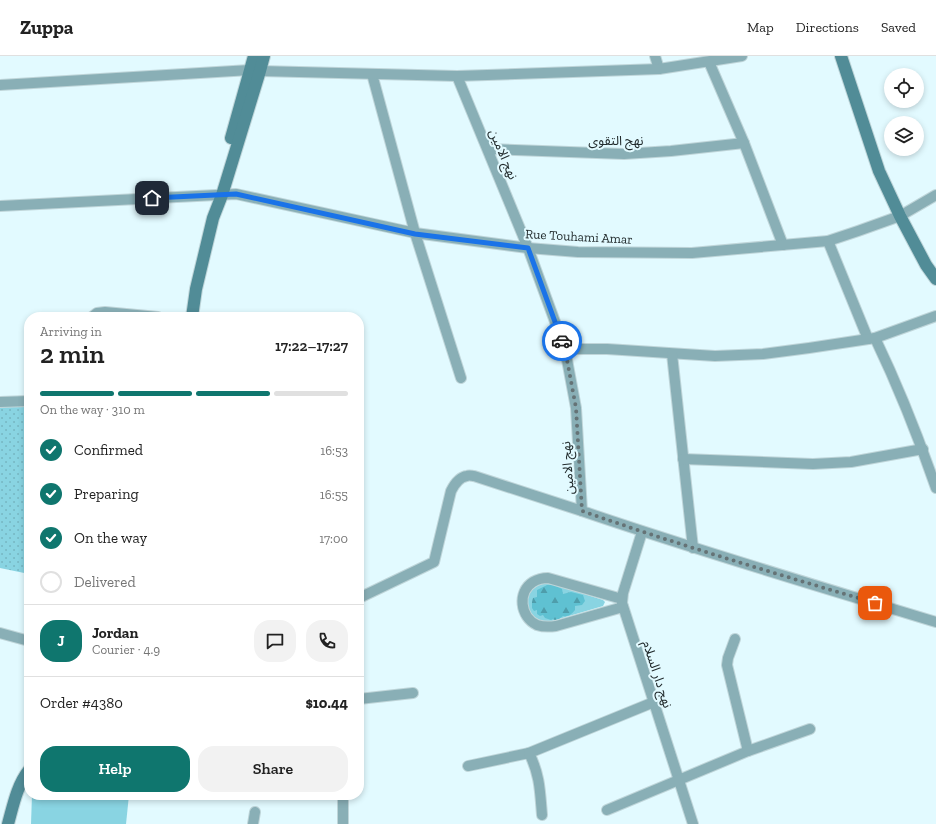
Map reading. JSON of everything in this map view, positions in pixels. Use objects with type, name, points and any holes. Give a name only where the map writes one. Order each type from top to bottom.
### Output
[{"type":"main road","points":[[254,56],[255,71]]},
{"type":"main road","points":[[193,312],[196,289],[219,195],[255,71],[264,56]]},
{"type":"main road","points":[[841,56],[879,171],[900,216],[926,265],[936,279]]},
{"type":"main road","points":[[8,824],[24,776]]},
{"type":"main road","points":[[15,800],[16,824]]},
{"type":"street","points":[[655,56],[659,69]]},
{"type":"street","points":[[0,85],[255,71],[457,76],[659,69],[742,56]]},
{"type":"street","points":[[709,62],[744,143],[783,245]]},
{"type":"street","points":[[372,74],[415,234],[461,378]]},
{"type":"street","name":"نهج الامين","points":[[457,76],[528,248],[565,349],[576,408],[582,511],[693,548],[936,622]]},
{"type":"street","name":"نهج التقوى","points":[[488,149],[624,154],[671,151],[744,143]]},
{"type":"street","name":"Rue Touhami Amar","points":[[0,206],[236,194],[415,234],[528,248],[578,252],[692,253],[828,241],[858,232],[900,216],[936,195]]},
{"type":"street","points":[[828,241],[872,338],[890,370],[923,449],[936,488]]},
{"type":"street","points":[[565,349],[607,349],[715,356],[763,354],[872,338],[936,316]]},
{"type":"street","points":[[672,354],[693,548]]},
{"type":"street","points":[[0,402],[24,402]]},
{"type":"street","points":[[683,459],[813,464],[851,462],[923,449]]},
{"type":"street","points":[[364,596],[434,562],[451,491],[455,484],[467,476],[474,476],[582,511]]},
{"type":"street","points":[[622,603],[642,532]]},
{"type":"street","points":[[540,578],[548,578],[556,579],[622,603],[556,626],[547,627],[539,626],[532,622],[523,610],[522,602],[523,595],[533,582],[540,578]]},
{"type":"street","name":"نهج دار السلام","points":[[622,603],[693,824]]},
{"type":"street","points":[[0,633],[24,640]]},
{"type":"street","points":[[735,639],[727,665],[748,751]]},
{"type":"street","points":[[364,698],[413,693]]},
{"type":"street","points":[[468,766],[529,753],[654,702]]},
{"type":"street","points":[[606,810],[748,751],[810,729]]},
{"type":"street","points":[[529,753],[538,777],[542,815]]},
{"type":"street","points":[[343,800],[343,824]]},
{"type":"street","points":[[253,824],[255,812]]},
{"type":"shaded area","points":[[24,406],[24,573],[0,568],[0,407]]},
{"type":"shaded area","points":[[547,583],[603,600],[605,602],[603,606],[552,621],[542,621],[530,612],[527,605],[531,591],[537,586]]},
{"type":"shaded area","points":[[32,800],[128,800],[126,824],[31,824]]},
{"type":"green space","points":[[547,585],[554,585],[562,589],[563,594],[571,592],[583,595],[585,601],[582,605],[575,606],[575,610],[571,614],[563,616],[559,619],[551,620],[545,618],[543,615],[540,616],[537,614],[537,610],[534,611],[532,608],[532,602],[533,598],[537,597],[537,590]]},
{"type":"way so far","points":[[562,341],[565,349],[576,408],[582,511],[642,532],[875,603]]},
{"type":"route","points":[[152,198],[236,194],[415,234],[528,248],[562,341]]}]
